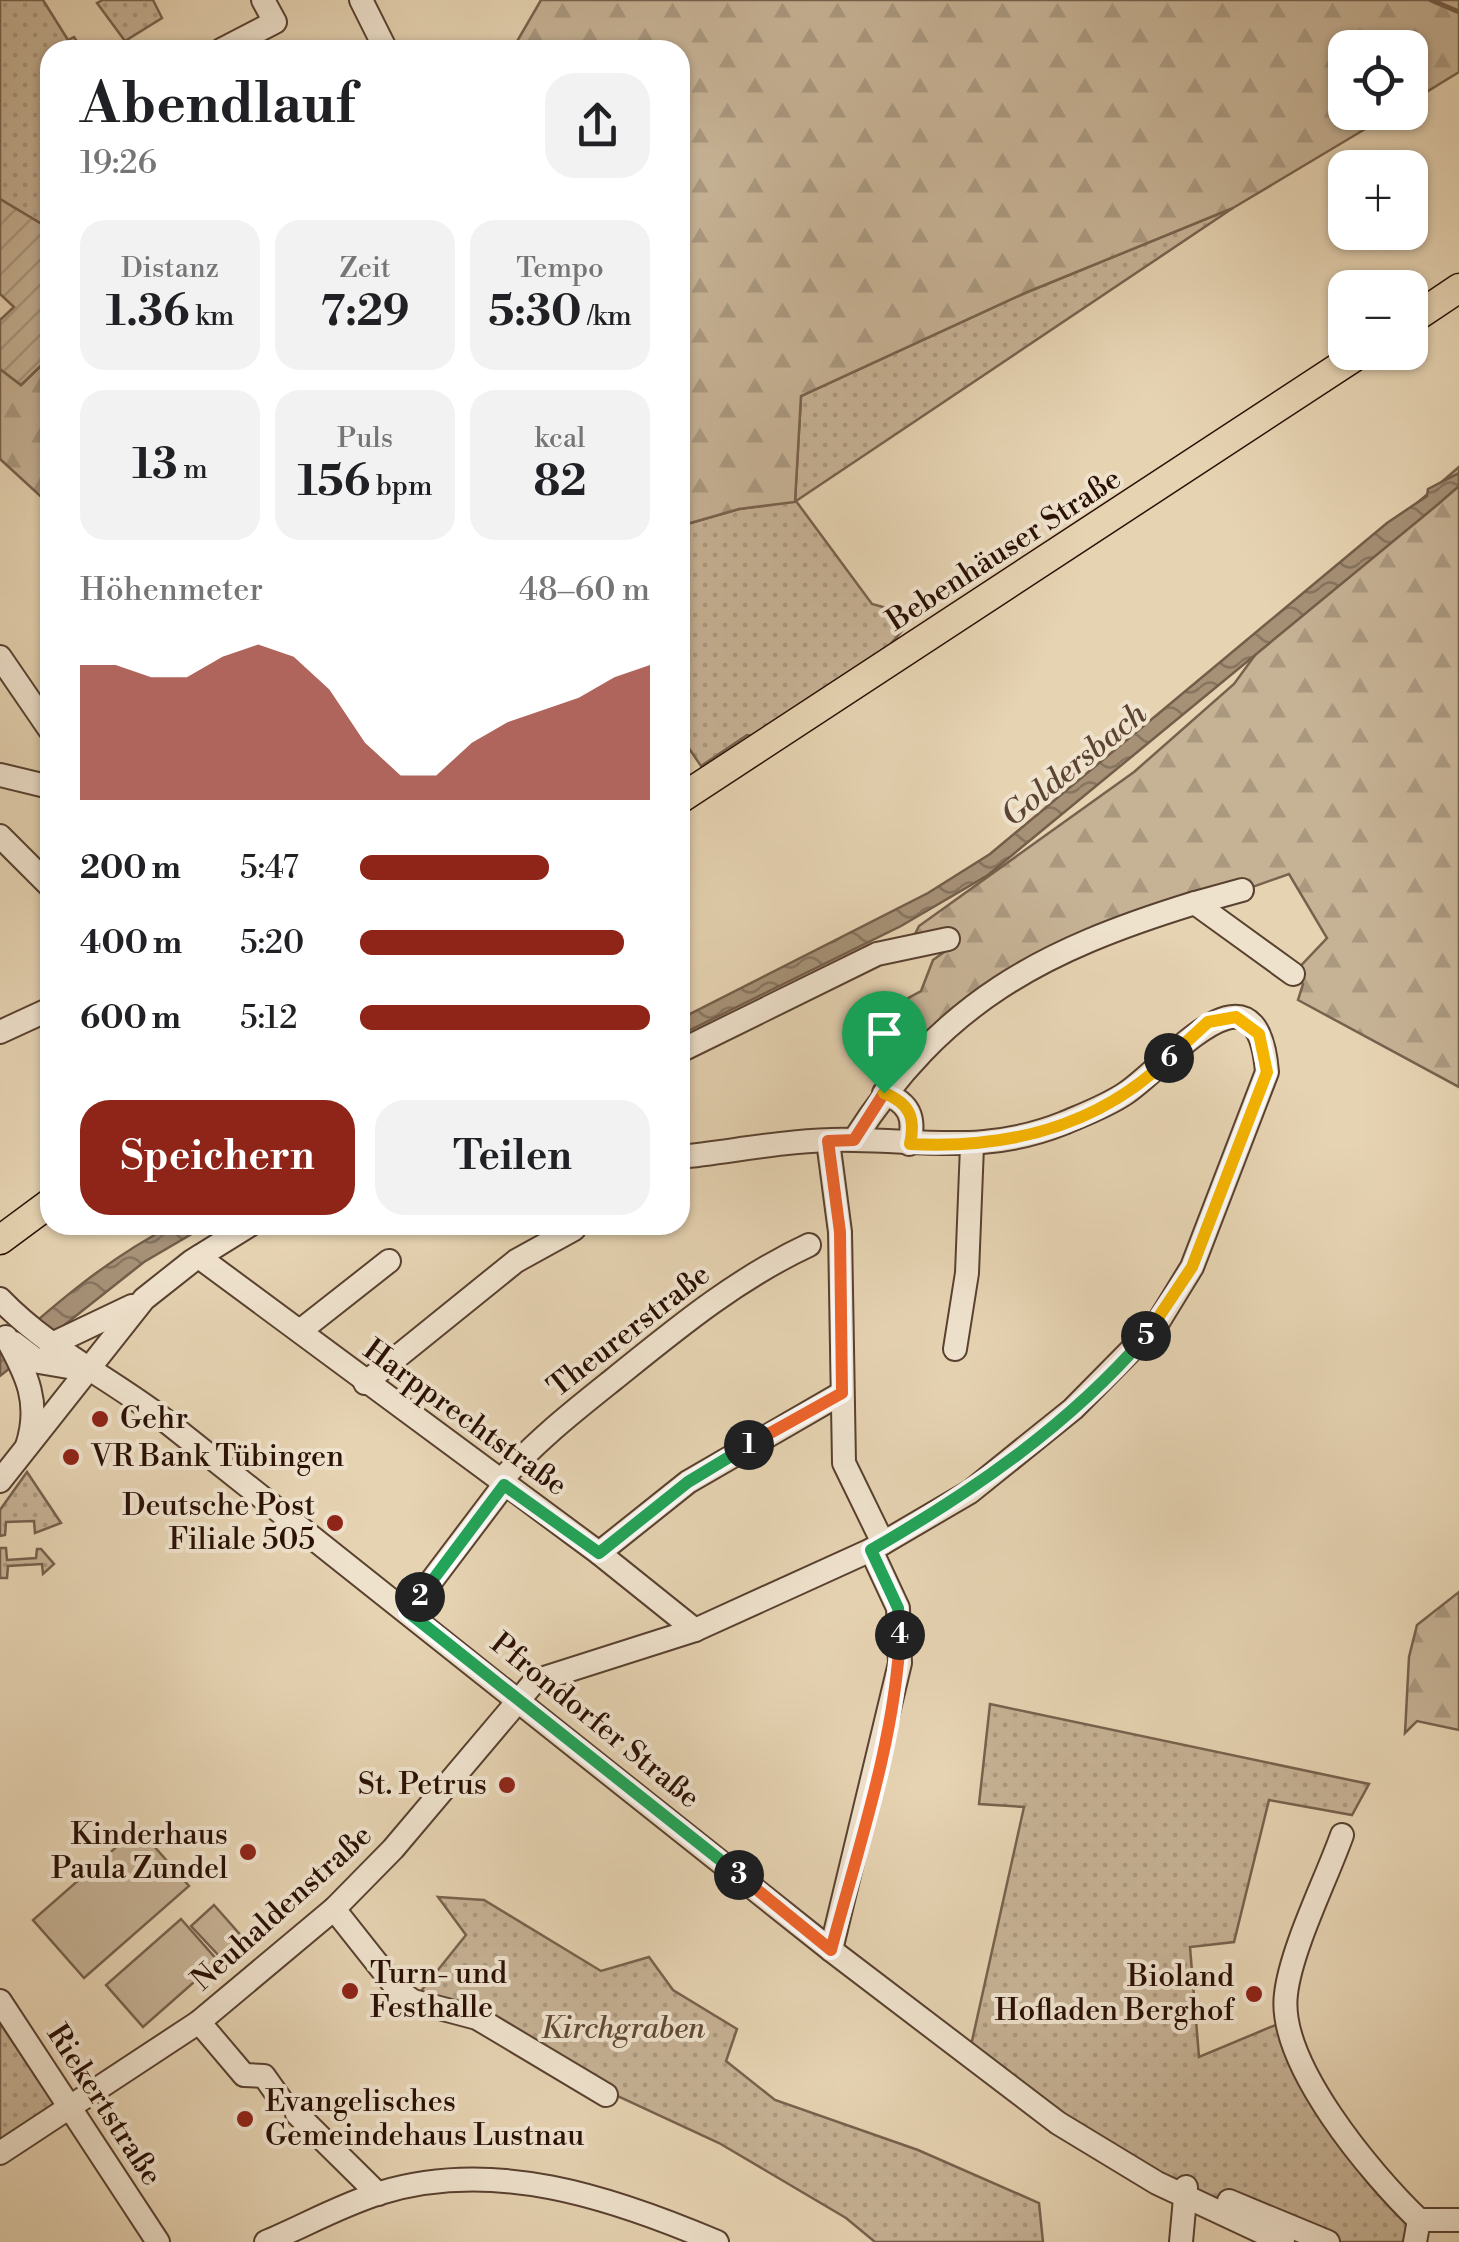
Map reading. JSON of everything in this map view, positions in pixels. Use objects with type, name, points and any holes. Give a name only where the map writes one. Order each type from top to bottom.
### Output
[{"type":"main road","points":[[1428,309],[1459,288]]},
{"type":"main road","name":"Bebenhäuser Straße","points":[[690,793],[1335,370]]},
{"type":"main road","points":[[0,1216],[40,1209]]},
{"type":"main road","points":[[0,1240],[40,1210]]},
{"type":"street","points":[[240,40],[275,22],[263,0]]},
{"type":"street","points":[[361,0],[381,40]]},
{"type":"street","points":[[0,657],[40,715]]},
{"type":"street","points":[[0,775],[40,785]]},
{"type":"street","points":[[0,836],[40,876]]},
{"type":"street","points":[[854,1140],[884,1093],[922,1048],[1014,976],[1195,903],[1242,890]]},
{"type":"street","points":[[1195,903],[1293,974]]},
{"type":"street","points":[[690,1046],[877,954],[948,940]]},
{"type":"street","points":[[1,1028],[23,1024],[40,1015]]},
{"type":"street","name":"Neuhaldenstraße","points":[[0,2153],[199,2022],[334,1909],[399,1843],[518,1698],[541,1679],[695,1630],[877,1546],[970,1492],[1047,1430],[1116,1370],[1157,1324],[1192,1267],[1267,1072],[1259,1034],[1236,1017],[1208,1022],[1158,1069],[1095,1110],[1002,1143],[972,1146],[828,1141],[690,1156]]},
{"type":"street","points":[[884,1093],[902,1100],[912,1114],[910,1144]]},
{"type":"street","points":[[828,1141],[840,1232],[844,1463],[898,1608],[900,1663],[831,1950]]},
{"type":"street","points":[[955,1350],[967,1273],[972,1146]]},
{"type":"street","points":[[25,1451],[34,1424],[38,1359],[144,1300],[198,1257],[234,1235]]},
{"type":"street","points":[[364,1383],[516,1261],[563,1235]]},
{"type":"street","name":"Theurerstraße","points":[[408,1612],[502,1484],[548,1434],[674,1330],[759,1268],[809,1244]]},
{"type":"street","name":"Harpprechtstraße","points":[[198,1257],[599,1553],[695,1630]]},
{"type":"street","points":[[300,1331],[389,1261]]},
{"type":"street","name":"Pfrondorfer Straße","points":[[0,1300],[9,1330],[38,1359],[91,1370],[127,1392],[518,1698],[831,1950],[1058,2123],[1283,2242]]},
{"type":"street","points":[[0,1481],[144,1300]]},
{"type":"street","points":[[88,1330],[91,1370]]},
{"type":"street","points":[[599,1553],[688,1482],[842,1396]]},
{"type":"street","points":[[1342,1835],[1286,1992],[1285,2021],[1346,2140],[1417,2231],[1459,2220]]},
{"type":"street","points":[[334,1909],[399,1991],[413,2001],[477,2018],[606,2094]]},
{"type":"street","name":"Riekertstraße","points":[[0,2001],[158,2242]]},
{"type":"street","name":"Neuhaldenstraße","points":[[199,2022],[244,2075],[264,2076],[289,2107],[378,2194]]},
{"type":"street","points":[[266,2242],[378,2194],[458,2180],[525,2182],[615,2203],[716,2242]]},
{"type":"street","points":[[1181,2242],[1184,2190]]},
{"type":"street","name":"Pfrondorfer Straße","points":[[1184,2190],[1328,2242]]},
{"type":"green space","points":[[0,0],[43,0],[68,40],[40,40],[40,223],[0,199]]},
{"type":"green space","points":[[153,0],[162,18],[124,40],[97,3]]},
{"type":"green space","points":[[541,0],[1459,0],[1459,72],[1428,91],[1428,30],[1328,30],[1328,130],[1364,130],[1233,208],[1025,293],[801,396],[795,502],[739,509],[690,523],[690,40],[518,40]]},
{"type":"green space","points":[[0,199],[40,223],[40,367],[21,385],[0,369],[0,320],[14,307],[0,294]]},
{"type":"green space","points":[[1233,208],[796,501],[872,604],[915,616],[880,656],[757,737],[747,735],[701,766],[690,750],[690,523],[739,509],[795,501],[801,396],[1025,293]]},
{"type":"green space","points":[[40,367],[40,496],[0,459],[0,369],[21,385]]},
{"type":"green space","points":[[1459,467],[1459,1087],[1298,1000],[1303,984],[1293,974],[1327,938],[1289,874],[1061,955],[917,1053],[892,1007],[921,991],[933,960],[951,947],[915,934],[919,926],[1134,772],[1234,684],[1280,621]]},
{"type":"green space","points":[[27,1472],[61,1523],[35,1533],[34,1521],[6,1522],[5,1535],[0,1536],[0,1510]]},
{"type":"green space","points":[[0,1548],[6,1548],[7,1560],[36,1558],[37,1549],[41,1549],[54,1564],[43,1574],[42,1564],[8,1566],[7,1578],[0,1578]]},
{"type":"green space","points":[[1459,1592],[1459,1730],[1417,1721],[1405,1733],[1409,1657],[1417,1625]]},
{"type":"green space","points":[[990,1704],[1369,1784],[1352,1815],[1269,1800],[1234,1942],[1190,1947],[1199,2057],[1285,2021],[1310,2076],[1419,2220],[1414,2242],[1292,2242],[1182,2196],[968,2059],[1024,1807],[979,1804]]},
{"type":"green space","points":[[138,1828],[189,1886],[84,1978],[33,1920]]},
{"type":"green space","name":"Kirchgraben","points":[[438,1897],[484,1900],[601,1971],[649,1957],[673,1990],[737,2029],[726,2061],[775,2100],[918,2150],[1039,2203],[1043,2242],[875,2242],[846,2218],[719,2143],[413,2001],[466,1935]]},
{"type":"green space","points":[[214,1905],[244,1939],[222,1959],[191,1926]]},
{"type":"green space","points":[[181,1919],[218,1961],[143,2027],[106,1985]]},
{"type":"green space","points":[[0,2023],[57,2108],[0,2147]]},
{"type":"water","points":[[1459,473],[1459,486],[1436,506],[988,875],[901,926],[690,1030],[690,1014],[928,893],[990,854],[1387,523],[1427,496],[1428,489]]},
{"type":"water","points":[[190,1235],[144,1262],[0,1376],[0,1353],[61,1300],[149,1238]]},
{"type":"waterway","points":[[1431,0],[1459,12]]},
{"type":"place","name":"Gehr","points":[[100,1419]]},
{"type":"place","name":"VR Bank Tübingen","points":[[71,1457]]},
{"type":"place","name":"Deutsche Post Filiale 505","points":[[335,1523]]},
{"type":"place","name":"St. Petrus","points":[[507,1785]]},
{"type":"place","name":"Kinderhaus Paula Zundel","points":[[248,1852]]},
{"type":"place","name":"Turn- und Festhalle","points":[[350,1991]]},
{"type":"place","name":"Bioland Hofladen Berghof","points":[[1254,1994]]},
{"type":"place","name":"Evangelisches Gemeindehaus Lustnau","points":[[245,2119]]},
{"type":"route","points":[[1236,1017],[1259,1034],[1267,1072],[1192,1267],[1157,1324],[1116,1370],[1073,1409],[970,1492],[871,1550],[898,1608],[900,1663],[831,1950],[408,1612],[504,1485],[599,1553],[688,1482],[842,1393],[840,1232],[828,1141],[854,1140],[884,1093],[902,1100],[912,1114],[910,1144],[972,1146],[1002,1143],[1044,1131],[1095,1110],[1158,1069],[1208,1022],[1223,1018],[1236,1017]]},
{"type":"water label","name":"Goldersbach","points":[[1074,765]]}]
